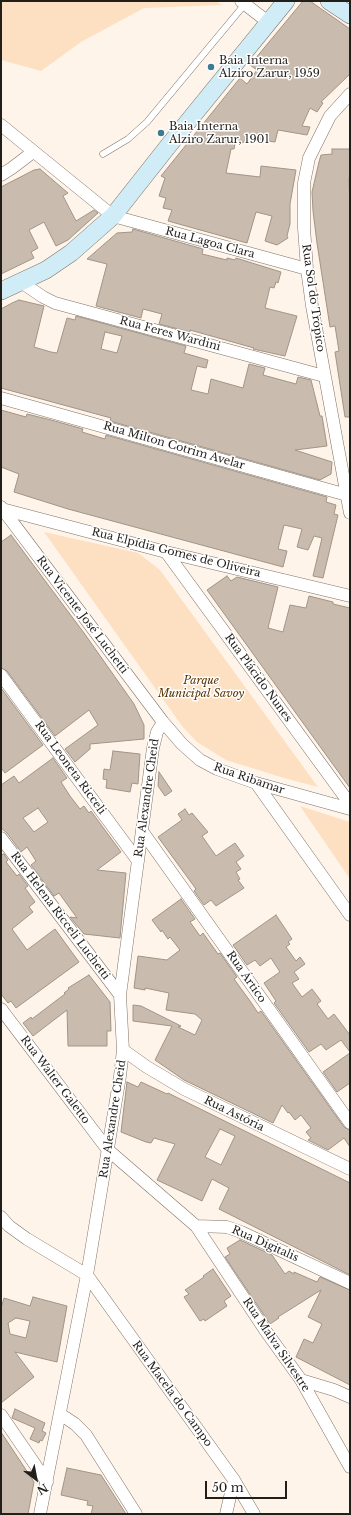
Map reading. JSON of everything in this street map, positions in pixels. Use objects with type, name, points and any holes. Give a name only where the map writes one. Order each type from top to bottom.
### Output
[{"type":"street","points":[[1,291],[46,270],[71,253],[113,216],[286,1]]},
{"type":"street","points":[[329,1],[350,15]]},
{"type":"street","points":[[243,3],[268,22]]},
{"type":"street","name":"Rua Sol do Trópico","points":[[350,94],[330,116],[309,158],[304,183],[304,228],[307,269],[324,376],[350,513]]},
{"type":"street","points":[[1,126],[113,216]]},
{"type":"street","points":[[1,174],[12,168],[33,152]]},
{"type":"street","name":"Rua Lagoa Clara","points":[[113,216],[307,269]]},
{"type":"street","name":"Rua Feres Wardini","points":[[21,282],[42,297],[55,302],[324,376]]},
{"type":"street","name":"Rua Milton Cotrim Avelar","points":[[1,398],[347,495]]},
{"type":"street","name":"Rua Elpídia Gomes de Oliveira","points":[[2,508],[166,552],[350,596]]},
{"type":"street","name":"Rua Vicente José Luchetti","points":[[2,508],[163,722]]},
{"type":"street","name":"Rua Plácido Nunes","points":[[166,552],[350,804]]},
{"type":"street","name":"Rua Leoneta Ricceli","points":[[1,675],[138,861]]},
{"type":"street","name":"Rua Ribamar","points":[[163,722],[182,744],[200,760],[217,769],[256,783],[350,809]]},
{"type":"street","name":"Rua Alexandre Cheid","points":[[40,1514],[87,1275],[108,1150],[123,1050],[120,995],[153,748],[157,732],[163,722]]},
{"type":"street","points":[[256,783],[350,915]]},
{"type":"street","name":"Rua Ártico","points":[[142,831],[350,1123]]},
{"type":"street","name":"Rua Helena Ricceli Luchetti","points":[[1,838],[120,995]]},
{"type":"street","name":"Rua Walter Galetto","points":[[1,1009],[108,1150]]},
{"type":"street","name":"Rua Astória","points":[[123,1050],[147,1067],[184,1089],[350,1169]]},
{"type":"street","points":[[108,1150],[196,1226]]},
{"type":"street","points":[[1,1217],[9,1226],[27,1239],[87,1275]]},
{"type":"street","name":"Rua Digitalis","points":[[196,1226],[227,1227],[241,1232],[350,1283]]},
{"type":"street","name":"Rua Malva Silvestre","points":[[196,1226],[265,1330],[302,1380],[350,1467]]},
{"type":"street","name":"Rua Macela do Campo","points":[[87,1275],[234,1480],[254,1514]]},
{"type":"street","points":[[302,1380],[334,1390],[350,1397]]},
{"type":"street","points":[[60,1414],[75,1424],[86,1436],[136,1514]]},
{"type":"street","points":[[1,1415],[47,1482]]},
{"type":"street","points":[[226,1514],[234,1480]]},
{"type":"lane","points":[[103,154],[128,139],[148,122],[243,3]]},
{"type":"green space","points":[[1,1],[216,1],[222,5],[144,8],[81,42],[41,71],[1,60]]},
{"type":"green space","name":"Parque Municipal Savoy","points":[[44,532],[138,553],[160,570],[318,787],[226,760],[197,742],[182,726]]},
{"type":"green space","points":[[300,806],[350,822],[350,879]]},
{"type":"building","points":[[303,1],[310,1],[350,29],[350,74],[321,102],[323,103],[317,112],[310,108],[302,126],[310,127],[307,135],[278,130],[275,142],[247,138],[243,143],[236,138],[234,149],[231,149],[226,173],[260,177],[261,166],[296,170],[290,204],[288,238],[277,245],[265,241],[272,216],[256,212],[247,243],[168,221],[172,210],[163,208],[166,198],[159,196],[165,178],[161,176],[240,78],[247,84],[257,70],[250,65]]},
{"type":"building","points":[[332,149],[350,149],[350,417],[345,417],[335,352],[339,351],[335,326],[330,327],[313,211],[312,192],[321,155],[332,154]]},
{"type":"building","points":[[40,169],[68,193],[63,196],[76,221],[94,210],[98,213],[68,240],[56,246],[44,222],[29,230],[38,248],[31,252],[34,258],[1,274],[1,187],[34,170]]},
{"type":"building","points":[[133,229],[203,249],[202,254],[227,260],[227,258],[235,260],[236,258],[281,272],[278,283],[276,282],[274,288],[270,287],[265,308],[297,316],[285,356],[253,349],[254,348],[190,330],[190,332],[159,324],[162,314],[143,309],[141,318],[96,306],[107,264],[87,259],[117,233],[132,232]]},
{"type":"building","points":[[19,300],[44,306],[34,347],[51,352],[57,353],[67,318],[75,320],[76,316],[186,346],[184,353],[208,360],[206,368],[197,366],[191,390],[208,394],[211,379],[243,388],[249,364],[265,368],[263,375],[296,384],[298,377],[311,380],[320,416],[322,416],[327,446],[295,450],[332,462],[331,474],[320,480],[110,421],[111,418],[1,388],[1,309]],"holes":[[[105,332],[122,336],[117,353],[101,349]]]},
{"type":"building","points":[[1,410],[26,417],[27,414],[51,420],[83,429],[82,432],[105,439],[106,435],[327,497],[326,502],[336,505],[334,514],[338,515],[323,578],[313,576],[322,538],[314,536],[308,550],[297,547],[302,529],[284,525],[278,549],[287,551],[283,567],[68,509],[14,492],[19,474],[1,467]]},
{"type":"building","points":[[11,535],[84,633],[134,704],[144,725],[144,739],[90,744],[90,749],[75,762],[65,749],[98,725],[89,710],[55,736],[7,671],[1,668],[1,542]]},
{"type":"building","points":[[227,576],[231,581],[237,577],[278,587],[268,628],[283,632],[290,605],[306,608],[309,596],[350,608],[350,788],[207,590]]},
{"type":"building","points":[[1,688],[43,745],[5,773],[1,768]]},
{"type":"building","points":[[113,751],[140,754],[138,784],[132,783],[130,792],[106,788],[107,780],[103,779],[104,769],[110,770]]},
{"type":"building","points":[[53,758],[67,778],[61,782],[70,796],[80,809],[84,806],[89,813],[91,811],[121,852],[97,870],[126,873],[120,938],[84,934],[70,917],[77,918],[59,893],[54,896],[31,865],[36,861],[27,847],[21,852],[7,833],[1,828],[1,785],[14,776],[19,783]],"holes":[[[38,808],[48,822],[34,832],[23,818]]]},
{"type":"building","points":[[159,772],[172,791],[165,796],[158,786]]},
{"type":"building","points":[[185,809],[189,815],[192,813],[208,832],[202,836],[216,856],[235,843],[244,856],[236,862],[241,869],[236,872],[240,879],[238,880],[244,888],[216,906],[211,900],[204,905],[194,891],[196,889],[158,837],[182,820],[178,814]]},
{"type":"building","points":[[4,854],[8,860],[6,862],[17,876],[19,874],[28,886],[25,888],[35,902],[29,907],[33,912],[12,929],[27,950],[55,929],[79,962],[16,1008],[11,1001],[8,1003],[1,994],[1,855]]},
{"type":"building","points":[[181,899],[195,919],[190,922],[200,936],[203,933],[218,954],[220,953],[237,977],[234,979],[258,1013],[261,1011],[344,1127],[350,1130],[350,1147],[344,1138],[328,1150],[308,1140],[311,1138],[306,1132],[311,1128],[301,1115],[295,1120],[282,1105],[273,1123],[184,1080],[155,1060],[172,1026],[133,1021],[133,1005],[141,1006],[181,1026],[178,1027],[195,1035],[202,1020],[195,1014],[166,1010],[169,993],[145,988],[145,990],[134,988],[138,956],[167,960],[180,950],[170,937],[168,939],[162,930],[161,932],[152,920]]},
{"type":"building","points":[[276,915],[292,939],[288,942],[290,944],[286,947],[296,961],[300,957],[305,964],[294,972],[299,979],[292,983],[302,997],[312,989],[321,1001],[317,1004],[328,1019],[334,1014],[350,1035],[350,1052],[341,1040],[326,1050],[321,1044],[309,1052],[274,1003],[276,1001],[264,983],[280,972],[271,958],[260,966],[255,960],[247,965],[233,945]]},
{"type":"building","points":[[89,975],[110,1002],[111,1031],[107,1031],[107,1046],[68,1046],[67,1010],[33,1036],[23,1023],[31,1017],[32,1019],[65,994],[64,993],[69,989],[68,988]]},
{"type":"building","points":[[350,1053],[350,1083],[337,1092],[323,1072]]},
{"type":"building","points":[[127,1082],[138,1087],[141,1082],[167,1094],[168,1093],[350,1183],[350,1275],[219,1209],[229,1188],[212,1179],[202,1201],[157,1180],[175,1144],[154,1138],[151,1143],[146,1142],[121,1132]],"holes":[[[220,1129],[235,1136],[221,1165],[205,1157]]]},
{"type":"building","points":[[240,1240],[272,1255],[285,1274],[289,1271],[294,1274],[294,1272],[317,1282],[320,1277],[350,1290],[350,1385],[296,1357],[304,1339],[313,1343],[322,1324],[308,1317],[321,1290],[278,1317],[279,1318],[270,1324],[225,1257],[230,1254],[227,1248]]},
{"type":"building","points":[[213,1269],[231,1296],[224,1301],[227,1306],[205,1321],[204,1319],[200,1321],[184,1297],[189,1294],[185,1290]]},
{"type":"building","points":[[33,1297],[67,1306],[57,1362],[15,1352],[34,1377],[1,1403],[1,1308],[4,1298],[30,1306]],"holes":[[[16,1318],[30,1321],[26,1338],[10,1334],[8,1323]]]},
{"type":"building","points":[[15,1409],[45,1423],[42,1431],[46,1433],[42,1441],[40,1440],[39,1443],[30,1439],[35,1428],[12,1418]]},
{"type":"building","points":[[1,1432],[34,1482],[28,1514],[1,1514]]},
{"type":"building","points":[[67,1468],[101,1475],[126,1514],[91,1514],[93,1506],[87,1505],[88,1501],[61,1495]]},
{"type":"place","name":"Baia Interna Alziro Zarur, 1959","points":[[211,67]]},
{"type":"place","name":"Baia Interna Alziro Zarur, 1901","points":[[161,133]]}]
